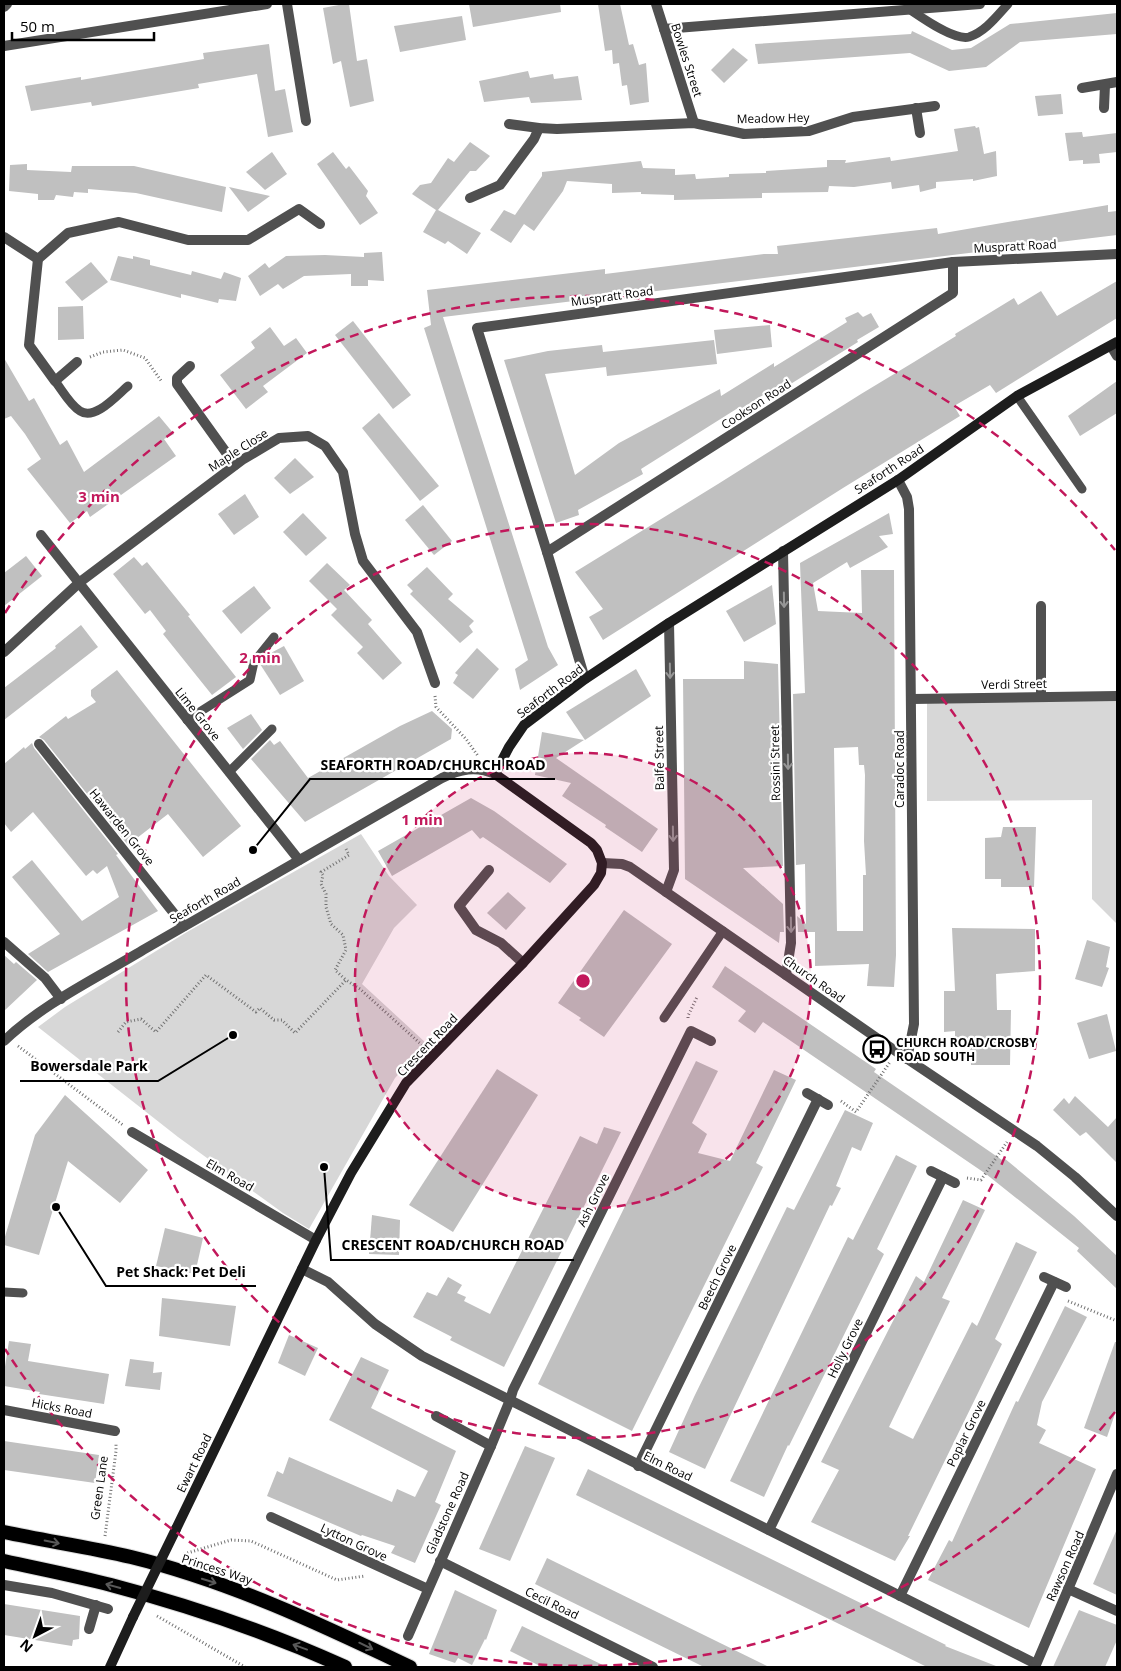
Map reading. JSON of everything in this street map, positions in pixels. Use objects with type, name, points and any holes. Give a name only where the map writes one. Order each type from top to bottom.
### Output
[{"type":"highway","name":"Princess Way","points":[[4,1532],[131,1557],[218,1584],[314,1622],[410,1667]]},
{"type":"highway","points":[[4,1561],[111,1585],[227,1620],[309,1650],[345,1667]]},
{"type":"main road","name":"Seaforth Road","points":[[491,773],[524,725],[585,679],[669,623],[898,480],[1017,396],[1114,344]]},
{"type":"main road","points":[[491,773],[583,836],[597,850],[602,863]]},
{"type":"main road","name":"Crescent Road","points":[[302,1269],[351,1173],[406,1083],[590,891],[601,873],[602,863]]},
{"type":"main road","name":"Ewart Road","points":[[110,1667],[302,1269]]},
{"type":"street","points":[[4,7],[7,4]]},
{"type":"street","points":[[4,46],[267,4]]},
{"type":"street","points":[[287,4],[306,120]]},
{"type":"street","name":"Bowles Street","points":[[656,4],[694,124]]},
{"type":"street","points":[[664,29],[980,4]]},
{"type":"street","points":[[1082,88],[1117,82]]},
{"type":"street","points":[[1104,108],[1105,85]]},
{"type":"street","name":"Meadow Hey","points":[[509,124],[539,128],[694,124],[744,134],[808,131],[853,117],[936,106]]},
{"type":"street","points":[[916,108],[920,133]]},
{"type":"street","points":[[470,198],[500,185],[534,139],[539,128]]},
{"type":"street","points":[[76,362],[55,381],[29,345],[38,259],[68,233],[119,222],[188,240],[248,240],[299,209],[320,224]]},
{"type":"street","points":[[4,237],[38,259]]},
{"type":"street","name":"Muspratt Road","points":[[585,679],[476,328],[953,262],[1117,254]]},
{"type":"street","name":"Cookson Road","points":[[547,552],[953,293],[953,262]]},
{"type":"street","points":[[1114,344],[1117,356]]},
{"type":"street","points":[[190,366],[177,378],[177,384],[235,465]]},
{"type":"street","name":"Maple Close","points":[[80,582],[235,465],[279,438],[308,436],[325,446],[343,472],[355,534],[364,561],[417,632],[435,683]]},
{"type":"street","name":"Caradoc Road","points":[[898,480],[907,498],[908,509],[912,699],[914,1024],[907,1059]]},
{"type":"street","name":"Lime Grove","points":[[41,535],[299,860]]},
{"type":"street","name":"Rossini Street","points":[[783,551],[791,942],[786,975]]},
{"type":"street","points":[[4,652],[80,582]]},
{"type":"street","points":[[1040,696],[1041,606]]},
{"type":"street","name":"Balfe Street","points":[[666,892],[674,870],[669,623]]},
{"type":"street","name":"Verdi Street","points":[[912,699],[1117,696]]},
{"type":"street","name":"Hawarden Grove","points":[[39,744],[184,926]]},
{"type":"street","name":"Seaforth Road","points":[[6,1040],[30,1019],[61,999],[184,926],[454,772],[464,770],[491,773]]},
{"type":"street","name":"Church Road","points":[[602,863],[622,864],[630,867],[907,1059],[1015,1130],[1057,1162],[1117,1216]]},
{"type":"street","points":[[489,870],[459,906],[476,930],[501,943],[523,963]]},
{"type":"street","points":[[4,942],[45,978],[61,999]]},
{"type":"street","name":"Ash Grove","points":[[510,1400],[512,1390],[691,1031],[711,1041]]},
{"type":"street","points":[[807,1093],[828,1105]]},
{"type":"street","name":"Beech Grove","points":[[638,1466],[818,1099]]},
{"type":"street","name":"Elm Road","points":[[132,1132],[316,1240]]},
{"type":"street","points":[[931,1171],[955,1182]]},
{"type":"street","name":"Holly Grove","points":[[769,1530],[943,1177]]},
{"type":"street","name":"Elm Road","points":[[302,1269],[328,1282],[368,1318],[407,1347],[638,1466],[769,1530],[1036,1666]]},
{"type":"street","points":[[1044,1277],[1052,1286],[1066,1287]]},
{"type":"street","name":"Poplar Grove","points":[[900,1596],[1052,1286]]},
{"type":"street","name":"Gladstone Road","points":[[408,1636],[510,1400]]},
{"type":"street","name":"Hicks Road","points":[[4,1410],[115,1431]]},
{"type":"street","points":[[436,1416],[491,1446]]},
{"type":"street","name":"Rawson Road","points":[[1036,1666],[1117,1474]]},
{"type":"street","name":"Lytton Grove","points":[[271,1518],[428,1589]]},
{"type":"street","name":"Cecil Road","points":[[440,1562],[653,1667]]},
{"type":"street","points":[[4,1585],[52,1593],[108,1609]]},
{"type":"street","points":[[1068,1589],[1117,1611]]},
{"type":"street","points":[[89,1629],[96,1605]]},
{"type":"lane","points":[[909,9],[931,24],[956,36],[968,38],[983,30],[1008,4]]},
{"type":"lane","points":[[55,381],[75,407],[85,414],[93,414],[100,411],[128,386]]},
{"type":"lane","points":[[1017,396],[1082,489]]},
{"type":"lane","points":[[187,720],[250,680],[254,662],[274,637]]},
{"type":"lane","points":[[229,772],[272,729]]},
{"type":"lane","points":[[664,1018],[723,931]]},
{"type":"lane","points":[[4,1292],[24,1293]]},
{"type":"path","points":[[76,362],[103,352],[122,350],[145,358],[166,388]]},
{"type":"path","points":[[435,683],[436,708],[466,739],[491,773]]},
{"type":"path","points":[[339,837],[349,855],[321,872],[323,875],[321,884],[326,894],[326,907],[331,924],[343,935],[346,950],[335,970],[418,1043],[434,1054]]},
{"type":"path","points":[[118,1032],[126,1022],[141,1019],[156,1032],[206,975],[256,1012],[260,1008],[274,1020],[282,1020],[295,1033],[346,980]]},
{"type":"path","points":[[6,1040],[132,1132]]},
{"type":"path","points":[[828,1105],[841,1101],[856,1112],[897,1052]]},
{"type":"path","points":[[955,1182],[965,1178],[982,1180],[1015,1130]]},
{"type":"path","points":[[1052,1286],[1070,1302],[1117,1321]]},
{"type":"path","name":"Green Lane","points":[[113,1537],[105,1536],[116,1452],[115,1431]]},
{"type":"path","points":[[185,1554],[231,1540],[251,1541],[337,1580],[367,1576],[373,1564]]},
{"type":"path","points":[[148,1613],[245,1667]]},
{"type":"shaded area","points":[[927,699],[1117,700],[1117,924],[1092,899],[1092,800],[927,801]]},
{"type":"shaded area","points":[[361,834],[389,876],[417,905],[394,928],[362,984],[426,1043],[395,1078],[309,1229],[283,1213],[178,1137],[38,1027],[65,1007],[187,932]]},
{"type":"building","points":[[349,4],[357,61],[367,59],[374,101],[350,107],[341,61],[333,64],[323,8]]},
{"type":"building","points":[[469,4],[560,4],[561,12],[473,27]]},
{"type":"building","points":[[598,4],[620,4],[629,45],[633,44],[639,65],[646,63],[649,102],[630,105],[627,85],[622,86],[619,63],[613,64],[612,50],[605,51]]},
{"type":"building","points":[[1117,13],[1117,34],[1020,42],[986,67],[949,71],[910,53],[758,64],[755,44],[911,34],[912,31],[952,50],[971,48],[1010,24]]},
{"type":"building","points":[[462,16],[466,40],[400,52],[394,26]]},
{"type":"building","points":[[269,44],[275,91],[285,89],[293,132],[268,137],[257,74],[198,84],[199,88],[92,106],[91,102],[31,111],[25,86],[81,77],[81,80],[204,59],[203,53]]},
{"type":"building","points":[[733,48],[748,60],[724,83],[711,70]]},
{"type":"building","points":[[528,71],[530,78],[553,74],[554,79],[578,76],[582,100],[531,103],[529,97],[484,102],[479,81]]},
{"type":"building","points":[[1061,94],[1063,114],[1038,116],[1035,96]]},
{"type":"building","points":[[975,126],[976,128],[979,127],[984,154],[996,151],[997,176],[973,181],[973,179],[936,182],[936,188],[920,192],[919,185],[892,189],[891,182],[854,187],[829,186],[828,192],[762,193],[762,198],[674,200],[674,195],[641,194],[641,192],[612,193],[612,184],[567,181],[563,191],[534,231],[524,224],[511,243],[490,230],[504,210],[515,215],[542,176],[542,172],[641,161],[643,168],[675,169],[675,175],[695,174],[696,179],[729,177],[729,174],[766,173],[766,171],[827,167],[827,160],[846,160],[845,163],[890,157],[891,161],[958,151],[954,129]]},
{"type":"building","points":[[1082,132],[1083,137],[1117,133],[1117,152],[1099,154],[1100,163],[1083,164],[1083,160],[1069,161],[1065,133]]},
{"type":"building","points":[[470,142],[490,156],[476,171],[470,171],[438,210],[481,233],[467,254],[448,241],[445,244],[423,232],[436,210],[412,194],[420,185],[431,183],[448,158],[454,162]]},
{"type":"building","points":[[272,152],[287,174],[265,190],[246,172]]},
{"type":"building","points":[[333,152],[346,169],[349,166],[368,191],[366,196],[378,213],[360,225],[317,164]]},
{"type":"building","points":[[27,164],[27,170],[71,172],[72,166],[134,166],[226,187],[222,212],[136,193],[88,189],[88,193],[74,192],[73,197],[56,195],[54,200],[38,200],[38,194],[9,191],[10,165]]},
{"type":"building","points":[[229,187],[270,196],[248,212]]},
{"type":"building","points":[[1108,205],[1108,212],[1117,211],[1117,235],[443,317],[548,647],[558,665],[520,690],[515,669],[528,660],[424,328],[431,325],[427,290],[605,269],[605,274],[764,254],[778,254],[777,246],[937,228],[938,234]]},
{"type":"building","points":[[382,252],[384,281],[368,280],[368,286],[351,286],[351,274],[304,276],[283,289],[278,284],[260,296],[248,276],[265,263],[269,268],[286,256],[364,257],[364,253]]},
{"type":"building","points":[[118,256],[133,259],[133,256],[150,260],[150,265],[191,275],[192,271],[221,279],[224,272],[241,278],[236,301],[219,299],[218,303],[181,294],[181,298],[110,280]]},
{"type":"building","points":[[91,262],[108,282],[82,301],[65,282]]},
{"type":"building","points":[[1117,281],[1117,318],[996,393],[990,385],[954,406],[960,416],[603,640],[589,617],[603,609],[575,572],[956,336],[955,334],[1014,298],[1018,305],[1041,291],[1057,316]]},
{"type":"building","points":[[83,306],[84,339],[58,340],[58,307]]},
{"type":"building","points":[[858,312],[863,317],[871,313],[879,327],[789,385],[786,381],[739,410],[738,408],[641,469],[643,474],[578,510],[579,515],[556,523],[504,360],[548,351],[602,345],[603,352],[714,340],[717,364],[607,376],[606,367],[545,374],[575,475],[619,443],[720,389],[721,396],[774,363],[774,367],[847,322],[845,318]]},
{"type":"building","points":[[353,321],[411,395],[393,409],[335,335]]},
{"type":"building","points":[[770,325],[772,347],[717,354],[714,330]]},
{"type":"building","points":[[270,327],[284,346],[296,338],[307,353],[263,386],[268,392],[246,409],[220,375],[255,348],[251,342]]},
{"type":"building","points":[[4,358],[29,401],[34,398],[60,445],[67,440],[84,472],[159,416],[174,434],[164,439],[176,456],[90,517],[87,511],[70,523],[27,469],[41,459],[11,416],[4,419]]},
{"type":"building","points":[[1117,381],[1117,413],[1080,436],[1068,416]]},
{"type":"building","points":[[379,413],[439,486],[420,501],[362,428]]},
{"type":"building","points":[[295,458],[314,477],[290,494],[274,478]]},
{"type":"building","points":[[245,494],[259,517],[234,535],[218,514]]},
{"type":"building","points":[[423,505],[452,541],[434,555],[405,520]]},
{"type":"building","points":[[303,513],[327,538],[306,556],[283,532]]},
{"type":"building","points":[[889,513],[893,534],[879,536],[888,547],[850,568],[847,562],[813,583],[818,611],[862,613],[861,570],[894,570],[896,955],[894,987],[867,986],[869,964],[815,966],[815,932],[798,932],[797,916],[806,924],[805,864],[796,865],[793,694],[805,693],[800,563]],"holes":[[[858,747],[859,765],[864,765],[865,775],[864,841],[866,875],[863,875],[863,931],[837,931],[834,748]]]},
{"type":"building","points":[[26,556],[42,576],[4,606],[4,573]]},
{"type":"building","points":[[134,557],[142,566],[147,562],[190,615],[188,616],[236,677],[212,695],[163,634],[166,631],[150,610],[145,614],[113,574]]},
{"type":"building","points":[[327,563],[350,585],[344,590],[372,620],[368,624],[402,663],[383,680],[357,653],[363,647],[331,615],[337,609],[309,581]]},
{"type":"building","points":[[427,567],[453,594],[448,599],[474,621],[469,626],[473,632],[460,643],[410,594],[413,591],[407,585]]},
{"type":"building","points":[[772,585],[776,624],[744,642],[726,611]]},
{"type":"building","points":[[254,586],[271,608],[241,634],[222,611]]},
{"type":"building","points":[[81,625],[98,647],[4,720],[4,688],[56,648],[55,646]]},
{"type":"building","points":[[284,646],[304,681],[280,695],[260,664],[267,655]]},
{"type":"building","points":[[477,648],[499,669],[473,699],[453,683],[458,675],[455,673]]},
{"type":"building","points":[[744,661],[778,664],[783,866],[743,868],[783,904],[784,932],[780,932],[779,943],[685,879],[683,679],[744,679]]},
{"type":"building","points":[[636,669],[651,696],[585,740],[566,712]]},
{"type":"building","points":[[117,670],[241,826],[203,857],[168,814],[128,845],[44,740],[39,737],[66,716],[68,719],[96,702],[91,696],[91,690]]},
{"type":"building","points":[[432,711],[452,729],[451,739],[305,822],[251,759],[270,740],[274,745],[280,741],[308,778],[400,726]]},
{"type":"building","points":[[251,714],[262,730],[243,749],[227,728]]},
{"type":"building","points":[[542,732],[584,740],[556,758],[658,829],[642,852],[562,796],[571,783],[535,775]]},
{"type":"building","points":[[32,743],[118,854],[116,855],[158,911],[48,972],[28,954],[60,934],[12,877],[32,860],[82,921],[119,897],[107,866],[97,874],[93,870],[86,876],[33,812],[11,832],[4,823],[4,764],[24,747],[25,749]]},
{"type":"building","points":[[471,798],[494,811],[567,864],[550,883],[483,837],[480,839],[472,830],[392,876],[378,851]]},
{"type":"building","points":[[1003,827],[1036,827],[1034,887],[1001,887],[1001,879],[985,879],[985,838],[1001,837]]},
{"type":"building","points":[[508,892],[526,908],[506,930],[487,913]]},
{"type":"building","points":[[624,910],[672,944],[604,1037],[579,1020],[581,1018],[558,1003]]},
{"type":"building","points":[[952,928],[1035,929],[1035,971],[996,974],[997,1010],[1011,1010],[1010,1065],[971,1065],[970,1043],[955,1043],[955,1031],[944,1032],[944,991],[955,991]]},
{"type":"building","points":[[1087,940],[1110,947],[1106,967],[1109,968],[1102,987],[1075,979]]},
{"type":"building","points":[[4,955],[14,964],[16,962],[37,980],[4,1011]]},
{"type":"building","points":[[725,966],[876,1069],[874,1072],[1002,1160],[1004,1158],[1074,1216],[1117,1256],[1117,1289],[1077,1251],[1079,1248],[986,1174],[763,1022],[755,1033],[738,1021],[746,1011],[712,987]]},
{"type":"building","points":[[1107,1014],[1116,1051],[1089,1059],[1077,1023]]},
{"type":"building","points":[[696,1061],[718,1071],[692,1123],[707,1134],[698,1153],[730,1161],[774,1070],[796,1080],[756,1163],[763,1167],[632,1431],[538,1384]]},
{"type":"building","points":[[497,1069],[538,1095],[453,1232],[409,1205]]},
{"type":"building","points":[[65,1095],[148,1170],[120,1203],[68,1161],[39,1255],[4,1245],[4,1240],[35,1135]]},
{"type":"building","points":[[1075,1096],[1108,1127],[1117,1117],[1117,1163],[1086,1132],[1080,1136],[1053,1110],[1064,1098],[1069,1104]]},
{"type":"building","points":[[845,1110],[873,1123],[861,1151],[852,1147],[836,1186],[841,1188],[832,1206],[830,1205],[705,1469],[669,1452],[787,1207],[794,1210]]},
{"type":"building","points":[[604,1127],[621,1132],[504,1367],[450,1340],[452,1337],[413,1317],[427,1292],[437,1296],[448,1277],[462,1285],[457,1293],[466,1297],[464,1301],[490,1314],[580,1136],[597,1144]]},
{"type":"building","points":[[896,1155],[917,1166],[877,1249],[884,1254],[788,1445],[764,1497],[730,1481],[848,1237],[853,1240]]},
{"type":"building","points":[[963,1200],[985,1210],[942,1298],[950,1301],[889,1427],[913,1439],[972,1322],[977,1326],[1016,1242],[1037,1252],[995,1339],[1002,1344],[908,1536],[910,1536],[895,1561],[811,1522],[839,1470],[821,1462],[916,1276],[924,1282]]},
{"type":"building","points":[[372,1215],[400,1220],[399,1255],[369,1254]]},
{"type":"building","points":[[165,1228],[203,1238],[195,1274],[156,1266]]},
{"type":"building","points":[[162,1298],[236,1306],[230,1346],[159,1336]]},
{"type":"building","points":[[1065,1306],[1087,1317],[1042,1402],[1037,1425],[1046,1430],[1039,1443],[1096,1469],[1029,1628],[928,1580],[949,1540],[952,1542],[1016,1401],[1018,1402]]},
{"type":"building","points":[[289,1335],[318,1348],[305,1376],[278,1363]]},
{"type":"building","points":[[9,1341],[31,1344],[28,1361],[109,1374],[104,1404],[39,1394],[40,1392],[4,1386]]},
{"type":"building","points":[[1115,1342],[1117,1342],[1117,1408],[1107,1437],[1084,1428]]},
{"type":"building","points":[[361,1357],[389,1370],[371,1408],[456,1451],[435,1502],[441,1505],[415,1563],[391,1553],[395,1546],[361,1536],[267,1496],[277,1471],[283,1474],[289,1457],[392,1502],[397,1489],[415,1497],[428,1471],[329,1420]]},
{"type":"building","points":[[130,1359],[154,1362],[153,1373],[162,1372],[160,1390],[125,1386]]},
{"type":"building","points":[[4,1441],[99,1455],[95,1483],[4,1470]]},
{"type":"building","points":[[525,1446],[555,1458],[510,1561],[479,1549]]},
{"type":"building","points":[[588,1469],[945,1646],[996,1667],[927,1667],[576,1495]]},
{"type":"building","points":[[1117,1529],[1117,1595],[1093,1584]]},
{"type":"building","points":[[547,1558],[769,1667],[704,1667],[535,1584]]},
{"type":"building","points":[[455,1590],[497,1610],[486,1640],[472,1665],[458,1658],[455,1663],[429,1654]]},
{"type":"building","points":[[4,1604],[80,1616],[79,1639],[73,1640],[72,1646],[4,1635]]},
{"type":"building","points":[[1079,1610],[1117,1625],[1117,1640],[1105,1667],[1053,1667]]},
{"type":"building","points":[[522,1626],[607,1667],[542,1667],[510,1651]]},
{"type":"place","name":"SEAFORTH ROAD/CHURCH ROAD","points":[[253,850]]},
{"type":"place","name":"Bowersdale Park","points":[[233,1035]]},
{"type":"place","name":"CHURCH ROAD/CROSBY ROAD SOUTH","points":[[877,1049]]},
{"type":"place","name":"CRESCENT ROAD/CHURCH ROAD","points":[[324,1167]]},
{"type":"place","name":"Pet Shack: Pet Deli","points":[[56,1207]]}]
